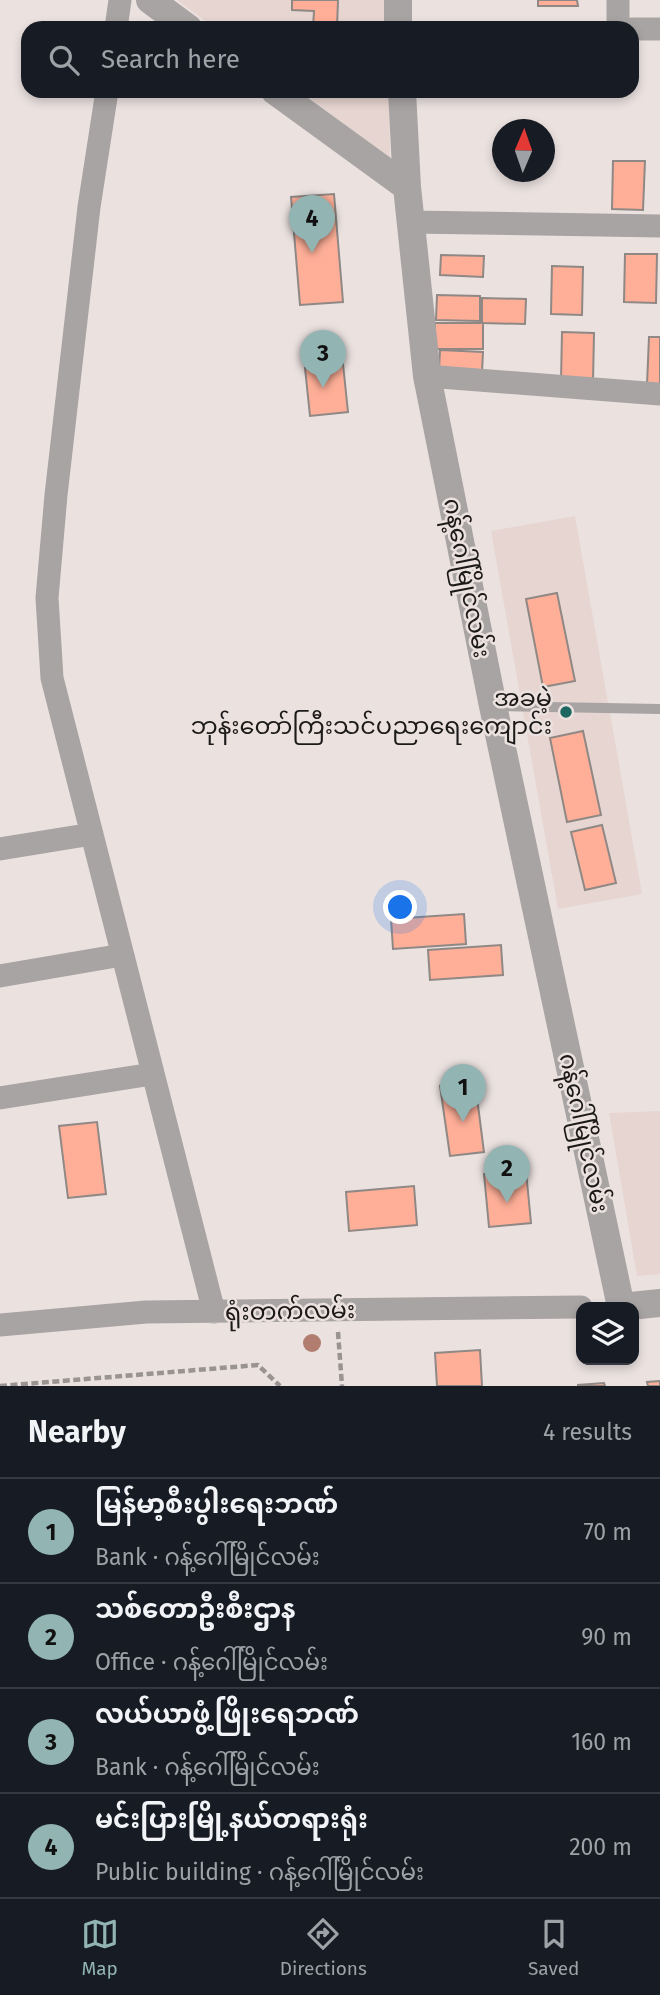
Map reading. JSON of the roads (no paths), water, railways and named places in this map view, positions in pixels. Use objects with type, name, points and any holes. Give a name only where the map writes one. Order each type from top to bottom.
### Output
[{"type":"street","points":[[117,21],[120,0]]},
{"type":"street","points":[[150,0],[178,21]]},
{"type":"street","points":[[398,0],[398,21]]},
{"type":"street","points":[[618,0],[618,21]]},
{"type":"street","points":[[639,29],[660,29]]},
{"type":"street","points":[[106,98],[89,207],[47,598],[52,678],[214,1312]]},
{"type":"street","points":[[285,98],[407,187]]},
{"type":"street","name":"ဂန့်ဂေါ်မြိုင်လမ်း","points":[[402,98],[410,222],[427,376],[493,706],[620,1302]]},
{"type":"street","points":[[410,222],[660,226]]},
{"type":"street","points":[[427,376],[660,394]]},
{"type":"street","points":[[0,849],[92,834]]},
{"type":"street","points":[[0,976],[122,955]]},
{"type":"street","points":[[0,1098],[152,1074]]},
{"type":"street","points":[[639,1305],[660,1303]]},
{"type":"street","name":"ရုံးတက်လမ်း","points":[[0,1325],[82,1315],[576,1307]]},
{"type":"lane","points":[[493,706],[660,709]]},
{"type":"place","name":"မင်းပြားမြို့နယ်တရားရုံး","points":[[312,253]]},
{"type":"place","name":"လယ်ယာဖွံ့ဖြိုးရေဘဏ်","points":[[323,388]]},
{"type":"place","name":"အခမဲ့ ဘုန်းတော်ကြီးသင်ပညာရေးကျောင်း","points":[[566,712]]},
{"type":"place","name":"မြန်မာ့စီးပွါးရေးဘဏ်","points":[[463,1122]]},
{"type":"place","name":"သစ်တောဦးစီးဌာန","points":[[507,1203]]}]
